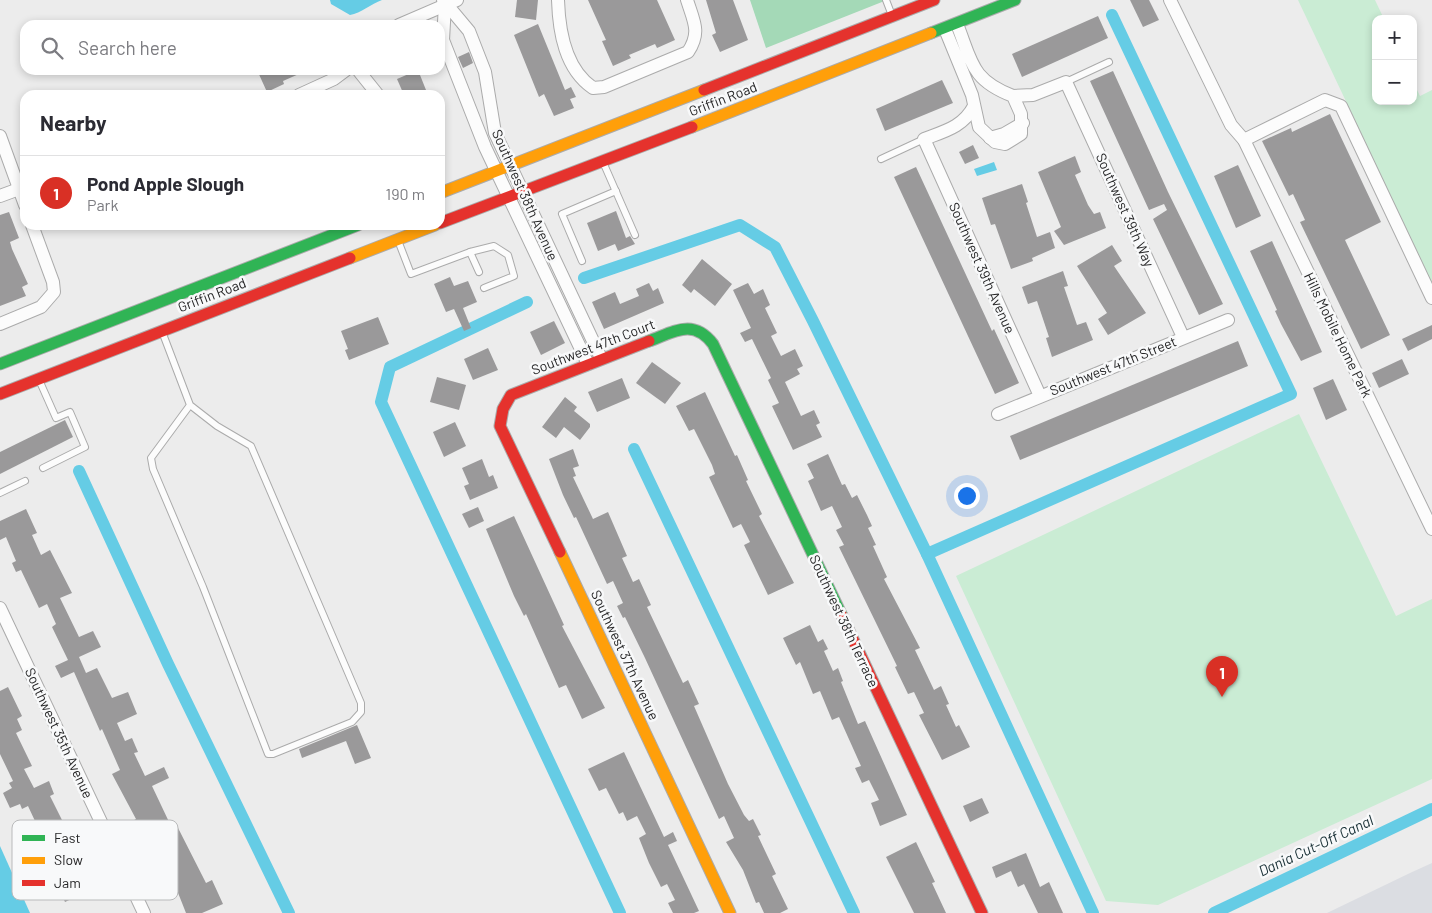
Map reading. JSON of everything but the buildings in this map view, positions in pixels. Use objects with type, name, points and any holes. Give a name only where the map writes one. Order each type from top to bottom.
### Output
[{"type":"main road","name":"Griffin Road","points":[[445,191],[934,0]]},
{"type":"main road","name":"Griffin Road","points":[[445,221],[1015,0]]},
{"type":"main road","name":"Griffin Road","points":[[0,364],[345,230]]},
{"type":"main road","name":"Griffin Road","points":[[0,394],[422,230]]},
{"type":"main road","name":"Southwest 47th Court","points":[[503,409],[511,395],[601,358],[683,328],[694,328],[702,332]]},
{"type":"main road","name":"Southwest 38th Terrace","points":[[702,332],[716,349],[982,913]]},
{"type":"main road","name":"Southwest 37th Avenue","points":[[503,409],[500,426],[730,913]]},
{"type":"street","points":[[409,20],[444,2],[457,0]]},
{"type":"street","points":[[558,0],[562,38],[576,72],[584,82],[593,88],[604,87],[688,52],[696,40],[696,27],[687,0]]},
{"type":"street","name":"Hills Mobile Home Park","points":[[1170,0],[1231,125],[1244,140],[1432,529]]},
{"type":"street","name":"Southwest 38th Avenue","points":[[444,2],[469,31],[485,72],[495,133],[601,358]]},
{"type":"street","name":"Southwest 38th Avenue","points":[[444,2],[444,20]]},
{"type":"street","points":[[951,26],[979,77],[992,88],[1013,96],[1033,95],[1066,82]]},
{"type":"street","points":[[951,26],[957,54],[979,127],[990,138],[999,145],[1005,144],[1021,134],[1022,118],[1033,95]]},
{"type":"street","name":"Southwest 38th Avenue","points":[[445,45],[496,172],[588,364]]},
{"type":"street","points":[[310,90],[339,75]]},
{"type":"street","points":[[362,75],[374,90]]},
{"type":"street","name":"Southwest 39th Way","points":[[1066,82],[1183,338]]},
{"type":"street","points":[[1013,96],[1022,118]]},
{"type":"street","points":[[1244,140],[1325,100],[1341,106],[1432,298]]},
{"type":"street","points":[[959,126],[969,116],[974,106]]},
{"type":"street","points":[[924,139],[959,126],[979,127]]},
{"type":"street","points":[[0,136],[19,189],[0,196]]},
{"type":"street","name":"Southwest 39th Avenue","points":[[924,139],[1040,396]]},
{"type":"street","points":[[0,324],[42,307],[54,292],[53,282],[34,230]]},
{"type":"street","name":"Southwest 47th Street","points":[[998,414],[1228,320]]},
{"type":"street","name":"Southwest 35th Avenue","points":[[0,608],[100,820]]},
{"type":"street","name":"Southwest 35th Avenue","points":[[138,900],[144,913]]},
{"type":"lane","points":[[886,0],[893,16]]},
{"type":"lane","points":[[1066,82],[1110,62]]},
{"type":"lane","points":[[881,159],[924,139]]},
{"type":"lane","points":[[602,161],[635,235]]},
{"type":"lane","points":[[582,260],[562,214],[616,192]]},
{"type":"lane","points":[[398,239],[411,274],[470,252],[494,246],[508,255],[514,276],[484,288]]},
{"type":"lane","points":[[470,252],[480,272]]},
{"type":"lane","points":[[162,330],[190,405],[217,426],[251,446],[361,703],[361,712],[352,722],[273,754],[268,754],[153,469],[151,458],[190,405]]},
{"type":"lane","points":[[38,379],[56,418],[70,412],[85,447],[43,468]]},
{"type":"lane","points":[[0,493],[25,481]]},
{"type":"shaded area","points":[[1432,863],[1432,913],[1327,913],[1410,873]]},
{"type":"green space","points":[[750,0],[887,0],[766,48]]},
{"type":"green space","points":[[1298,0],[1375,0],[1382,15],[1372,15],[1372,105],[1417,105],[1417,90],[1420,96],[1432,90],[1432,283]]},
{"type":"green space","points":[[1299,414],[1396,616],[1432,599],[1432,779],[1158,905],[1106,901],[956,576]]},
{"type":"water","points":[[330,0],[382,0],[350,15],[331,4]]},
{"type":"water","points":[[994,162],[997,170],[977,176],[974,169]]},
{"type":"water","points":[[0,846],[12,873],[12,900],[24,900],[30,913],[0,913]]},
{"type":"waterway","points":[[927,554],[1291,394],[1112,15]]},
{"type":"waterway","points":[[584,278],[740,225],[775,247],[927,554],[1093,913]]},
{"type":"waterway","points":[[527,302],[390,367],[381,402],[620,913]]},
{"type":"waterway","points":[[634,449],[854,913]]},
{"type":"waterway","points":[[79,471],[168,664],[289,913]]},
{"type":"waterway","name":"Dania Cut-Off Canal","points":[[1214,913],[1432,809]]},
{"type":"traffic: fast","points":[[931,33],[1015,0]]},
{"type":"traffic: fast","points":[[0,364],[345,230]]},
{"type":"traffic: fast","points":[[649,341],[675,331],[691,329],[706,336],[713,344],[842,616]]},
{"type":"traffic: slow","points":[[692,127],[931,33]]},
{"type":"traffic: slow","points":[[445,191],[704,90]]},
{"type":"traffic: slow","points":[[350,258],[422,230]]},
{"type":"traffic: slow","points":[[560,552],[730,913]]},
{"type":"traffic: jam","points":[[704,90],[934,0]]},
{"type":"traffic: jam","points":[[445,221],[692,127]]},
{"type":"traffic: jam","points":[[0,394],[350,258]]},
{"type":"traffic: jam","points":[[560,552],[500,426],[503,409],[511,395],[649,341]]},
{"type":"traffic: jam","points":[[842,616],[982,913]]},
{"type":"place","name":"Pond Apple Slough","points":[[1222,697]]}]
